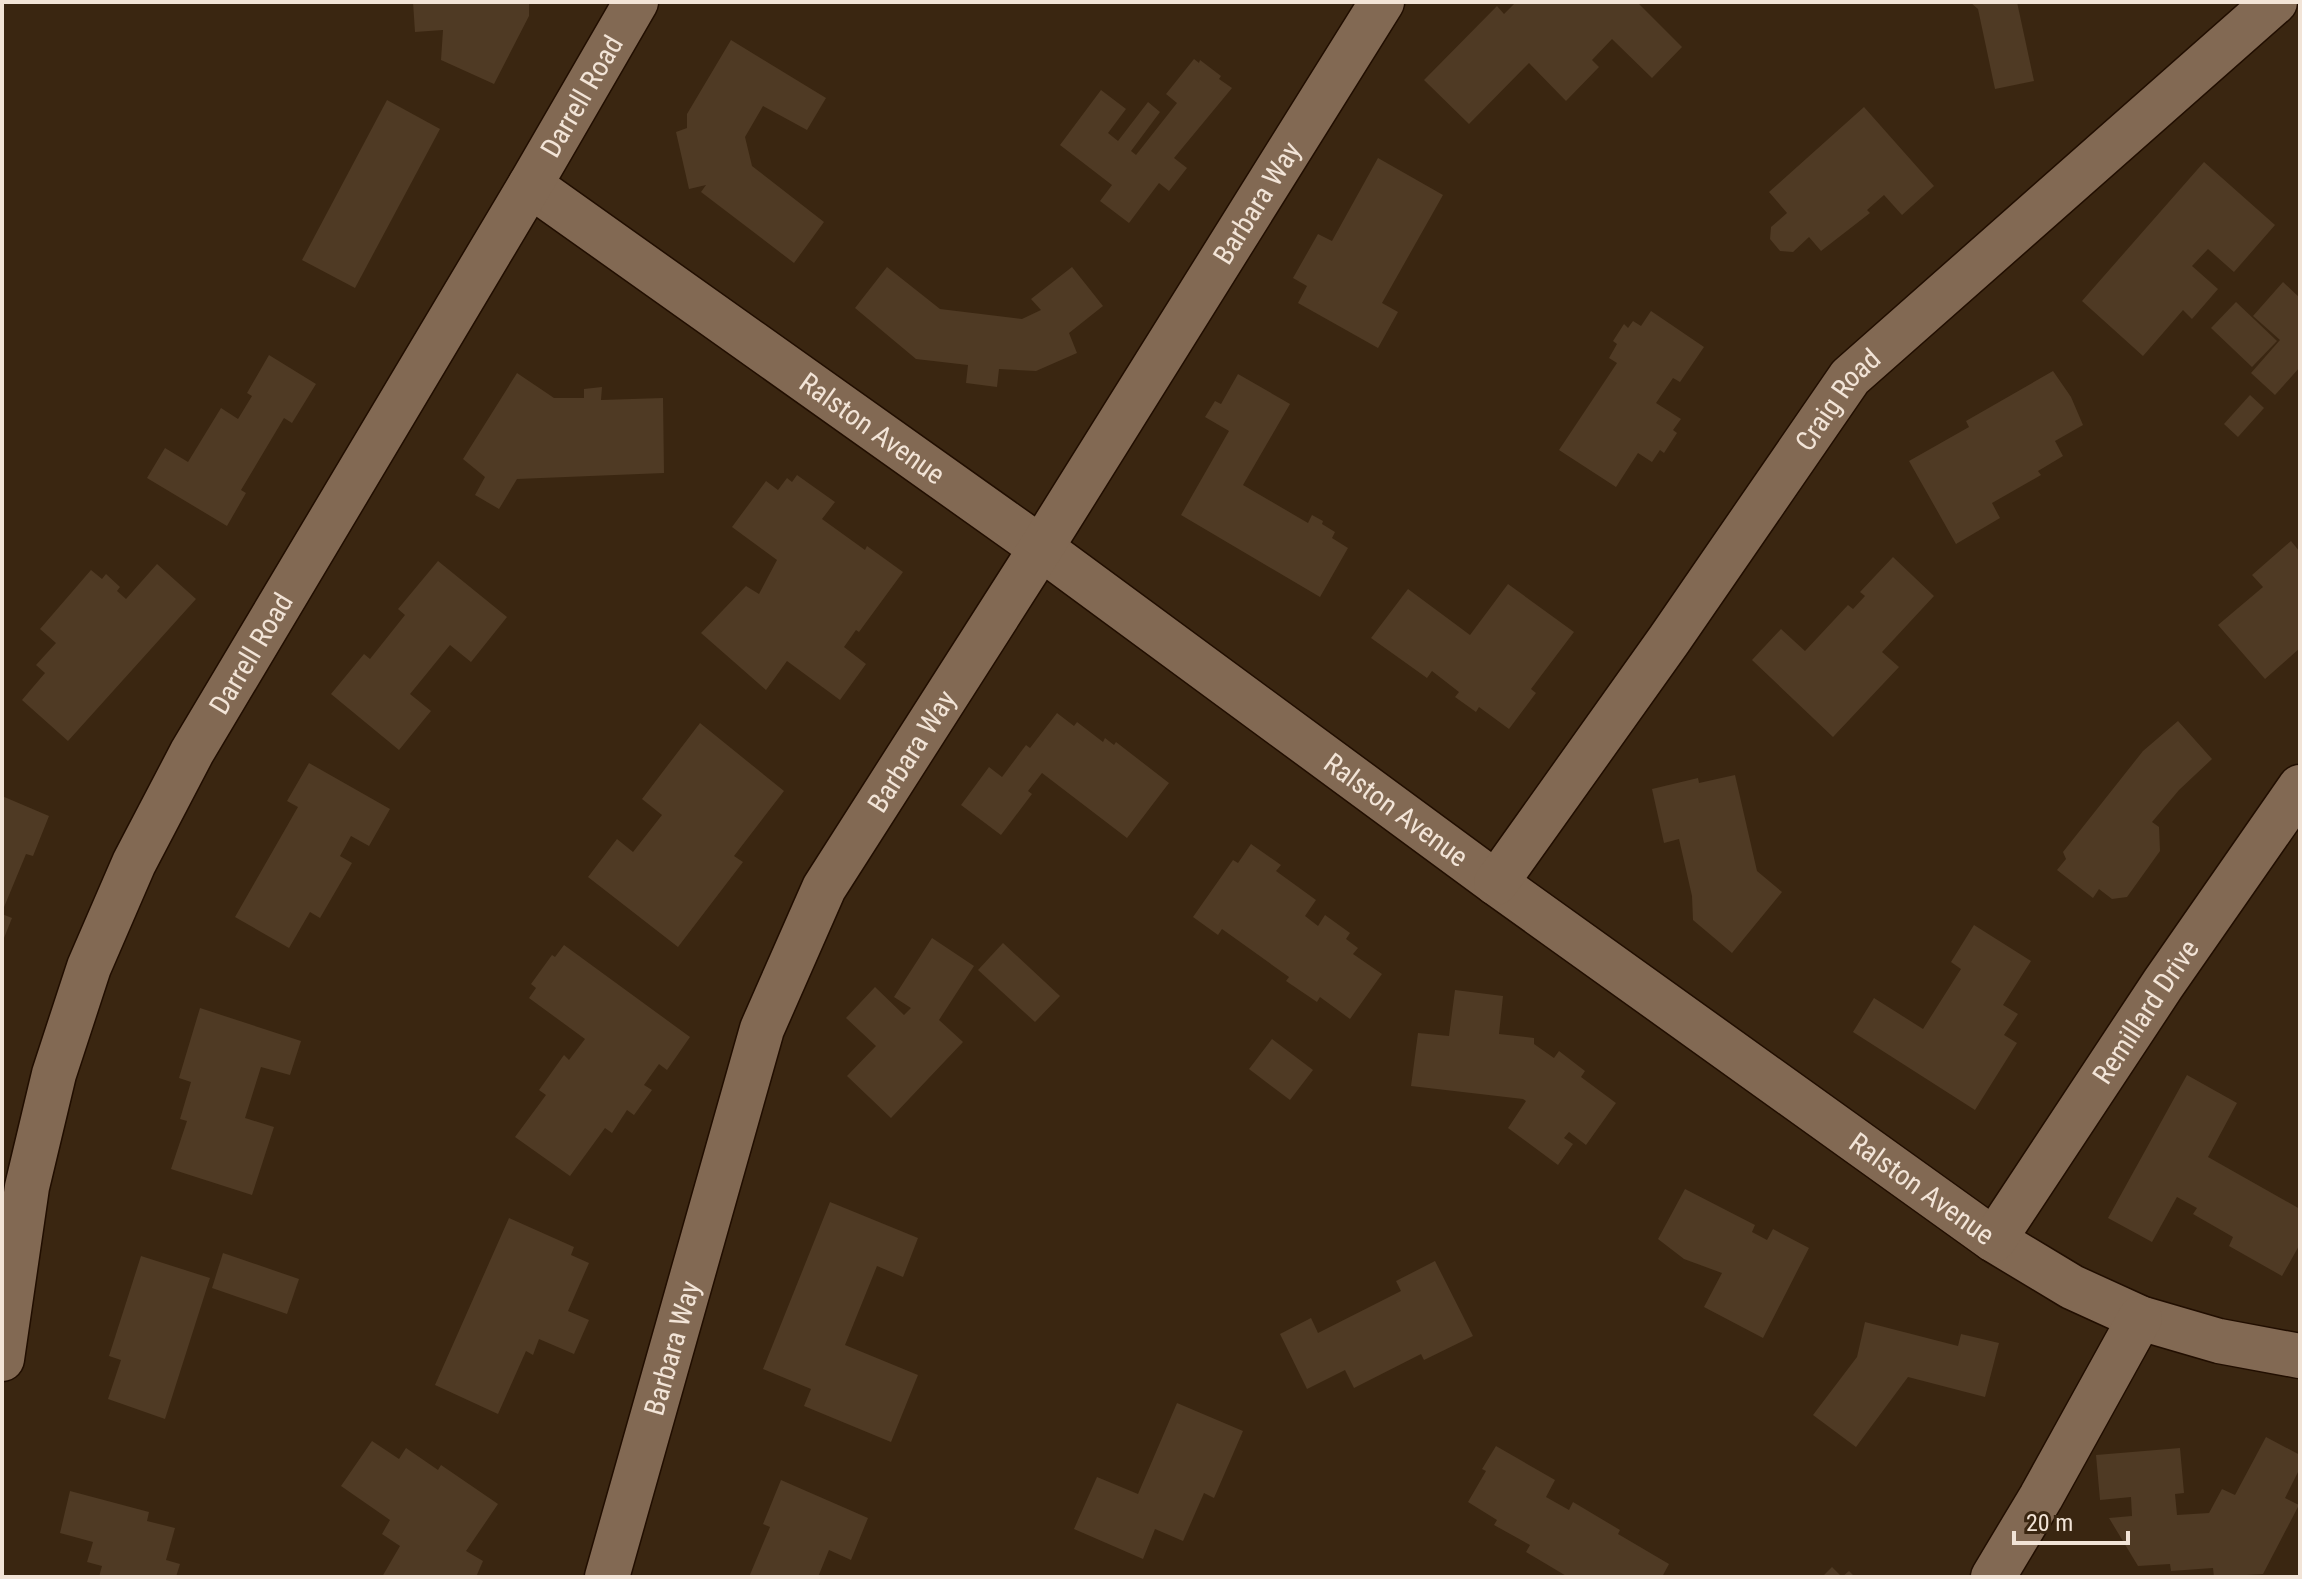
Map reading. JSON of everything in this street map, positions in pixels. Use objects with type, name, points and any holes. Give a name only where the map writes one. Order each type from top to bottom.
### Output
[{"type":"street","name":"Darrell Road","points":[[2,1359],[27,1187],[54,1074],[89,967],[134,863],[192,752],[636,2]]},
{"type":"street","name":"Barbara Way","points":[[607,1577],[762,1029],[824,888],[1041,548],[1382,2]]},
{"type":"street","name":"Craig Road","points":[[1496,883],[1669,640],[1850,377],[2275,2]]},
{"type":"street","name":"Ralston Avenue","points":[[530,185],[1041,548],[1496,883],[1994,1240],[2072,1287],[2140,1318],[2219,1341],[2300,1356]]},
{"type":"street","name":"Remillard Drive","points":[[1994,1240],[2163,984],[2300,787]]},
{"type":"street","points":[[1993,1577],[2140,1318]]},
{"type":"building","points":[[413,2],[529,2],[529,16],[494,84],[441,60],[443,30],[415,32]]},
{"type":"building","points":[[1516,2],[1637,2],[1682,47],[1652,78],[1612,39],[1592,60],[1599,67],[1566,101],[1529,63],[1469,124],[1424,80],[1497,6],[1504,14]]},
{"type":"building","points":[[1970,2],[2017,2],[2034,81],[1995,89],[1978,9]]},
{"type":"building","points":[[731,40],[826,98],[807,130],[763,106],[745,137],[752,166],[824,222],[794,263],[701,192],[706,185],[689,189],[676,132],[687,128],[687,114]]},
{"type":"building","points":[[1194,59],[1221,76],[1219,79],[1232,88],[1174,158],[1187,168],[1169,191],[1159,183],[1129,223],[1100,201],[1112,185],[1060,145],[1101,90],[1126,109],[1108,133],[1118,141],[1148,102],[1160,112],[1131,151],[1136,155],[1177,103],[1166,94]]},
{"type":"building","points":[[387,100],[440,129],[355,288],[302,260]]},
{"type":"building","points":[[1864,107],[1934,186],[1902,215],[1884,195],[1867,210],[1870,213],[1821,251],[1809,237],[1793,252],[1780,251],[1770,239],[1771,227],[1787,213],[1769,192]]},
{"type":"building","points":[[1378,158],[1443,195],[1382,303],[1398,312],[1378,348],[1298,303],[1307,286],[1293,278],[1318,234],[1332,241]]},
{"type":"building","points":[[2204,162],[2275,225],[2234,272],[2208,249],[2192,266],[2218,289],[2192,319],[2183,310],[2143,356],[2082,301]]},
{"type":"building","points":[[887,267],[940,309],[1022,319],[1041,310],[1031,299],[1072,267],[1103,306],[1069,333],[1077,353],[1036,371],[999,369],[997,387],[966,383],[968,365],[916,359],[855,308]]},
{"type":"building","points":[[2283,282],[2300,298],[2300,367],[2275,395],[2251,373],[2280,340],[2253,316]]},
{"type":"building","points":[[2236,302],[2277,341],[2252,367],[2211,328]]},
{"type":"building","points":[[1651,311],[1704,347],[1680,382],[1673,378],[1656,403],[1681,419],[1673,430],[1677,433],[1664,453],[1660,450],[1652,462],[1638,453],[1616,487],[1559,450],[1617,363],[1609,358],[1617,344],[1613,341],[1624,324],[1628,328],[1633,321],[1641,326]]},
{"type":"building","points":[[269,355],[316,384],[292,423],[284,418],[241,490],[246,493],[227,526],[147,478],[165,448],[188,462],[221,408],[238,419],[252,396],[247,393]]},
{"type":"building","points":[[2053,371],[2071,397],[2083,425],[2055,441],[2063,456],[2038,471],[2041,475],[1992,503],[2000,518],[1956,544],[1909,461],[1969,427],[1966,421]]},
{"type":"building","points":[[517,373],[554,398],[584,398],[584,389],[602,387],[601,400],[663,398],[664,473],[517,479],[499,509],[475,495],[485,477],[463,459]]},
{"type":"building","points":[[1238,374],[1290,404],[1243,485],[1308,523],[1312,515],[1323,521],[1322,524],[1335,532],[1332,538],[1348,548],[1320,597],[1181,515],[1229,431],[1205,417],[1215,401],[1221,404]]},
{"type":"building","points":[[2250,395],[2264,408],[2238,437],[2224,424]]},
{"type":"building","points":[[797,475],[835,502],[822,519],[903,572],[859,632],[856,630],[844,647],[866,664],[840,700],[787,661],[766,690],[701,633],[746,586],[759,594],[777,560],[732,527],[766,481],[778,490],[787,478],[792,482]]},
{"type":"building","points":[[2291,541],[2300,552],[2300,648],[2265,679],[2218,625],[2263,587],[2252,575]]},
{"type":"building","points":[[1893,557],[1934,596],[1882,652],[1899,667],[1833,737],[1752,660],[1781,629],[1805,651],[1848,605],[1853,609],[1865,596],[1860,592]]},
{"type":"building","points":[[438,561],[507,617],[471,662],[450,645],[410,694],[431,711],[399,750],[331,694],[364,654],[370,659],[405,615],[398,609]]},
{"type":"building","points":[[157,564],[196,599],[68,741],[22,700],[45,673],[36,665],[56,643],[40,629],[91,570],[102,579],[106,574],[120,587],[117,591],[126,599]]},
{"type":"building","points":[[1508,584],[1574,632],[1531,689],[1536,693],[1509,729],[1479,707],[1476,712],[1455,697],[1459,692],[1432,671],[1427,678],[1371,638],[1408,589],[1470,635]]},
{"type":"building","points":[[1057,713],[1074,726],[1077,722],[1103,742],[1105,738],[1114,745],[1116,742],[1169,783],[1127,838],[1042,773],[1028,791],[1032,794],[1001,835],[961,805],[989,767],[1002,777],[1026,745],[1030,748]]},
{"type":"building","points":[[2178,721],[2212,759],[2179,790],[2152,822],[2159,827],[2160,851],[2127,897],[2112,899],[2099,889],[2093,898],[2057,870],[2066,859],[2063,852],[2143,751]]},
{"type":"building","points":[[700,723],[784,791],[734,856],[743,862],[678,947],[588,877],[617,839],[633,852],[662,815],[642,799]]},
{"type":"building","points":[[309,763],[390,809],[369,846],[351,836],[340,856],[352,863],[320,918],[310,912],[289,948],[235,917],[298,807],[287,801]]},
{"type":"building","points":[[1735,775],[1757,871],[1782,892],[1732,953],[1693,920],[1692,896],[1679,839],[1664,843],[1652,789],[1698,778],[1699,783]]},
{"type":"building","points":[[2,796],[49,816],[33,856],[26,854],[2,912]]},
{"type":"building","points":[[1251,844],[1281,865],[1276,871],[1316,900],[1305,916],[1318,926],[1325,915],[1350,933],[1346,939],[1358,948],[1353,954],[1382,974],[1350,1019],[1320,997],[1317,1002],[1286,981],[1289,977],[1222,929],[1218,935],[1193,917],[1233,860],[1238,863]]},
{"type":"building","points":[[2,914],[12,918],[2,943]]},
{"type":"building","points":[[1974,925],[2031,961],[2003,1005],[2018,1014],[2004,1035],[2017,1043],[1975,1110],[1853,1032],[1874,998],[1923,1029],[1961,969],[1951,962]]},
{"type":"building","points":[[932,938],[974,966],[939,1020],[963,1042],[891,1118],[847,1076],[876,1046],[846,1018],[875,987],[904,1015],[911,1008],[894,997]]},
{"type":"building","points":[[1003,943],[1060,996],[1035,1022],[978,970]]},
{"type":"building","points":[[564,945],[690,1037],[667,1070],[659,1064],[644,1085],[652,1090],[634,1115],[627,1110],[612,1133],[605,1128],[570,1176],[515,1137],[546,1095],[539,1090],[564,1055],[569,1060],[585,1039],[529,998],[536,988],[531,984],[552,955],[555,957]]},
{"type":"building","points":[[1455,990],[1503,996],[1499,1034],[1534,1038],[1534,1044],[1554,1058],[1559,1051],[1585,1071],[1581,1077],[1616,1103],[1586,1145],[1569,1132],[1564,1138],[1573,1144],[1558,1165],[1508,1128],[1526,1101],[1523,1099],[1411,1086],[1418,1033],[1449,1036]]},
{"type":"building","points":[[200,1008],[301,1041],[290,1075],[261,1067],[245,1118],[274,1127],[252,1195],[171,1169],[187,1121],[180,1119],[191,1082],[179,1078]]},
{"type":"building","points":[[1272,1039],[1313,1070],[1290,1100],[1249,1069]]},
{"type":"building","points":[[2187,1075],[2237,1103],[2208,1157],[2300,1209],[2300,1244],[2282,1276],[2229,1246],[2233,1237],[2193,1214],[2197,1208],[2177,1197],[2152,1242],[2108,1218]]},
{"type":"building","points":[[1685,1189],[1755,1225],[1752,1232],[1767,1240],[1773,1229],[1809,1248],[1763,1338],[1704,1307],[1722,1273],[1684,1259],[1658,1239]]},
{"type":"building","points":[[830,1202],[918,1238],[903,1277],[877,1266],[845,1345],[918,1375],[891,1442],[804,1406],[811,1389],[763,1369]]},
{"type":"building","points":[[509,1218],[574,1247],[571,1255],[589,1263],[568,1311],[589,1320],[574,1354],[539,1339],[533,1355],[526,1351],[498,1414],[435,1385]]},
{"type":"building","points":[[223,1253],[299,1279],[287,1314],[212,1288]]},
{"type":"building","points":[[141,1256],[210,1278],[165,1419],[108,1399],[121,1360],[109,1356]]},
{"type":"building","points":[[1435,1261],[1473,1336],[1424,1360],[1421,1354],[1354,1388],[1345,1370],[1307,1389],[1280,1334],[1311,1318],[1318,1333],[1401,1291],[1396,1281]]},
{"type":"building","points":[[1865,1322],[1958,1346],[1961,1334],[1999,1343],[1985,1397],[1908,1377],[1856,1447],[1813,1415],[1857,1357]]},
{"type":"building","points":[[1177,1403],[1243,1431],[1214,1498],[1204,1493],[1183,1541],[1155,1529],[1143,1559],[1074,1529],[1097,1477],[1138,1494]]},
{"type":"building","points":[[2266,1437],[2300,1455],[2300,1468],[2285,1498],[2299,1505],[2263,1574],[2214,1577],[2213,1568],[2171,1571],[2170,1564],[2138,1566],[2109,1518],[2132,1516],[2131,1497],[2100,1500],[2096,1455],[2180,1448],[2184,1493],[2175,1494],[2177,1515],[2209,1513],[2222,1489],[2235,1495]]},
{"type":"building","points":[[372,1441],[399,1459],[406,1448],[438,1470],[441,1465],[498,1504],[466,1551],[483,1561],[476,1577],[382,1577],[400,1546],[382,1534],[390,1520],[341,1486]]},
{"type":"building","points":[[1496,1446],[1555,1480],[1546,1497],[1569,1510],[1573,1502],[1620,1530],[1618,1534],[1669,1564],[1662,1577],[1568,1577],[1526,1552],[1530,1545],[1494,1525],[1497,1520],[1468,1502]]},
{"type":"building","points":[[781,1480],[868,1518],[851,1560],[829,1550],[818,1577],[749,1577],[770,1527],[763,1524]]},
{"type":"building","points":[[70,1491],[149,1512],[147,1521],[175,1528],[166,1560],[180,1564],[176,1577],[99,1577],[102,1566],[87,1562],[93,1542],[60,1533]]},
{"type":"building","points":[[1832,1567],[1842,1577],[1822,1577]]}]
